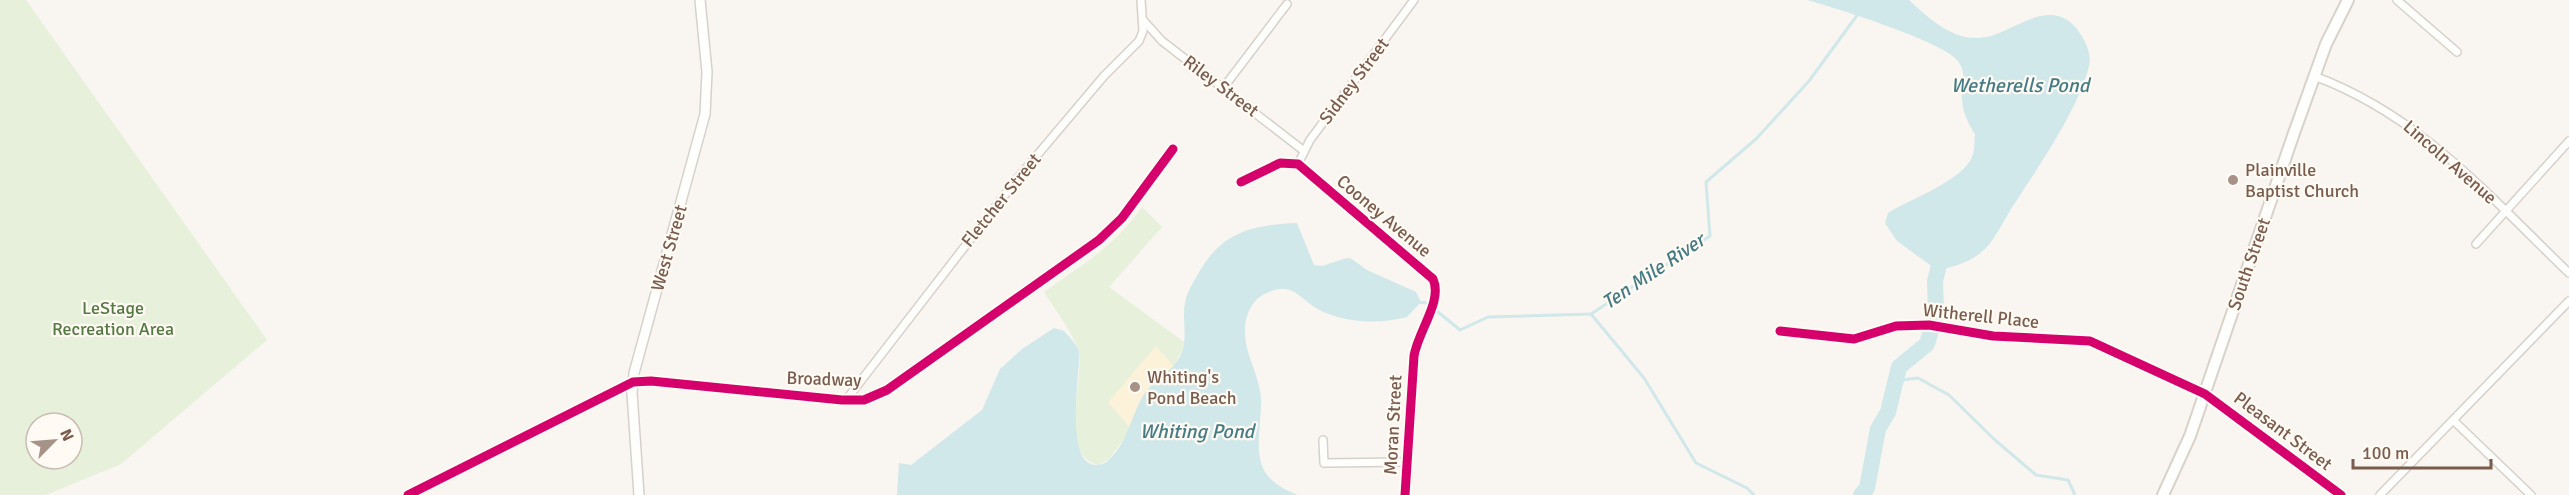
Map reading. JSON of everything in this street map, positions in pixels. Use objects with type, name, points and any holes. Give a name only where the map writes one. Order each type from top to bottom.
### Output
[{"type":"main road","name":"South Street","points":[[2167,494],[2205,394],[2314,76],[2335,24],[2348,0]]},
{"type":"street","name":"West Street","points":[[639,495],[633,382],[705,114],[707,72],[700,0]]},
{"type":"street","name":"Fletcher Street","points":[[846,400],[1017,179],[1104,76],[1139,41],[1143,31],[1142,0]]},
{"type":"street","name":"Sidney Street","points":[[1298,164],[1304,151],[1414,0]]},
{"type":"street","points":[[2397,0],[2457,52]]},
{"type":"street","points":[[1224,87],[1287,4]]},
{"type":"street","name":"Riley Street","points":[[1142,19],[1162,41],[1304,151]]},
{"type":"street","name":"Lincoln Avenue","points":[[2314,76],[2380,106],[2403,120],[2484,188],[2569,273]]},
{"type":"street","points":[[2476,244],[2569,141]]},
{"type":"street","name":"Broadway","points":[[408,495],[633,382],[651,381],[864,400],[886,390],[1085,251],[1122,218],[1173,149]]},
{"type":"street","points":[[1241,182],[1280,164],[1298,164]]},
{"type":"street","name":"Cooney Avenue","points":[[1298,164],[1357,217],[1429,274],[1435,285],[1433,306],[1418,335],[1414,357]]},
{"type":"street","points":[[2380,495],[2569,301]]},
{"type":"street","name":"Witherell Place","points":[[1780,331],[1854,339],[1896,326],[1932,325],[1993,336],[2091,341],[2205,394]]},
{"type":"street","name":"Moran Street","points":[[1405,495],[1414,357]]},
{"type":"street","name":"Pleasant Street","points":[[2205,394],[2341,495]]},
{"type":"street","points":[[2454,421],[2531,495]]},
{"type":"street","points":[[1323,441],[1324,463],[1407,462]]},
{"type":"green space","name":"LeStage Recreation Area","points":[[0,0],[26,0],[267,340],[121,464],[46,495],[0,495]]},
{"type":"green space","points":[[1142,207],[1162,227],[1109,287],[1184,342],[1181,353],[1152,400],[1110,458],[1099,465],[1086,459],[1079,448],[1076,433],[1079,352],[1069,331],[1044,292],[1109,244]]},
{"type":"sand","name":"Whiting's Pond Beach","points":[[1156,346],[1174,366],[1143,397],[1130,428],[1108,402]]},
{"type":"water","name":"Wetherells Pond","points":[[1807,0],[1909,0],[1941,26],[1969,38],[1990,36],[2037,17],[2059,16],[2070,22],[2082,36],[2088,48],[2090,60],[2076,101],[2055,140],[1996,234],[1986,248],[1970,260],[1937,270],[1897,241],[1885,223],[1888,213],[1947,182],[1966,166],[1972,157],[1975,134],[1963,109],[1963,74],[1957,60],[1947,52],[1910,35],[1863,17]]},
{"type":"water","name":"Whiting Pond","points":[[1297,223],[1314,265],[1322,266],[1347,258],[1352,259],[1367,270],[1416,292],[1421,302],[1407,317],[1377,321],[1356,321],[1326,313],[1296,293],[1282,289],[1261,296],[1251,307],[1245,332],[1247,349],[1260,390],[1260,460],[1273,481],[1298,495],[897,495],[899,463],[911,465],[982,410],[1000,369],[1022,349],[1054,328],[1064,331],[1079,350],[1076,422],[1082,456],[1091,464],[1105,463],[1120,446],[1142,397],[1181,355],[1185,331],[1186,299],[1192,284],[1207,260],[1228,240],[1239,234],[1266,226]]},
{"type":"waterway","name":"Ten Mile River","points":[[1418,302],[1427,303],[1460,330],[1488,317],[1591,314],[1710,236],[1706,182],[1756,139],[1809,81],[1858,14]]},
{"type":"waterway","name":"Ten Mile River","points":[[1861,495],[1867,488],[1878,429],[1888,412],[1899,367],[1927,344],[1936,314],[1935,281],[1943,249]]},
{"type":"waterway","points":[[1591,314],[1644,378],[1696,463],[1747,488],[1754,495]]},
{"type":"waterway","points":[[1894,381],[1918,378],[1949,395],[1995,440],[2036,475],[2068,480],[2075,495]]},
{"type":"cycle path","points":[[408,495],[633,382],[651,381],[842,400],[864,400],[887,390],[1099,240],[1122,218],[1173,149]]},
{"type":"cycle path","points":[[1241,182],[1280,163],[1298,164],[1433,279],[1435,297],[1414,356],[1405,495]]},
{"type":"cycle path","points":[[1780,331],[1854,339],[1896,326],[1929,325],[1993,336],[2090,341],[2205,394],[2341,495]]},
{"type":"place","name":"Plainville Baptist Church","points":[[2233,180]]},
{"type":"place","name":"Whiting's Pond Beach","points":[[1135,387]]}]
